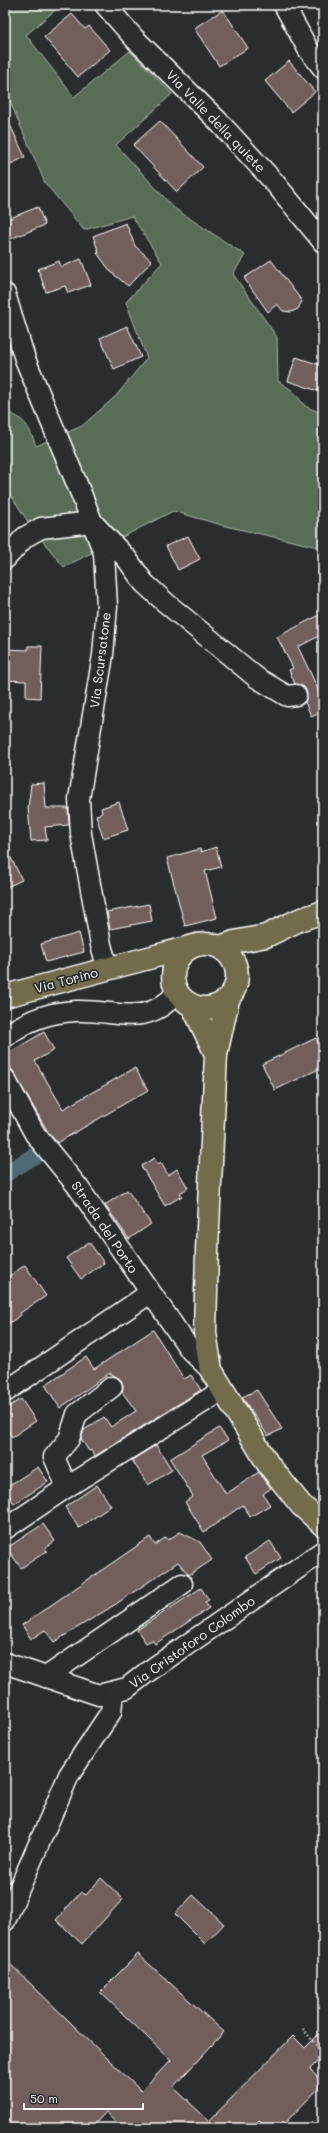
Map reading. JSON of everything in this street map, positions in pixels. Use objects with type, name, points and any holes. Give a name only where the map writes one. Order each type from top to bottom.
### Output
[{"type":"main road","points":[[216,1054],[185,1000],[173,984],[172,972],[175,962],[181,954],[190,947],[205,944],[220,947],[234,942],[266,936],[298,920],[323,912]]},
{"type":"main road","points":[[237,970],[266,936]]},
{"type":"main road","name":"Via Torino","points":[[5,996],[190,947]]},
{"type":"main road","points":[[220,947],[234,961],[237,970],[236,986],[228,1000],[216,1054],[207,1249],[205,1333],[211,1370],[268,1464],[301,1505],[323,1525]]},
{"type":"main road","points":[[117,967],[172,972]]},
{"type":"main road","points":[[185,1000],[211,1008],[228,1000]]},
{"type":"street","name":"Via Valle della quiete","points":[[105,5],[135,39],[217,120],[269,176],[323,242]]},
{"type":"street","points":[[284,5],[308,49],[323,68]]},
{"type":"street","name":"Via Scursatone","points":[[5,294],[25,359],[104,553],[107,606],[103,655],[79,799],[81,834],[101,945],[117,967]]},
{"type":"street","points":[[5,560],[25,537],[41,528],[92,522],[127,559],[144,583],[166,603],[257,678],[287,696],[296,695]]},
{"type":"street","points":[[5,1037],[30,1020],[76,1011],[128,1016],[149,1014],[168,1003],[185,1000]]},
{"type":"street","name":"Strada del Porto","points":[[5,1079],[35,1134],[78,1187],[191,1351],[211,1370]]},
{"type":"street","points":[[5,1392],[150,1293]]},
{"type":"street","points":[[67,1487],[54,1457],[69,1438],[77,1414],[112,1387]]},
{"type":"street","points":[[5,1529],[67,1487],[223,1390]]},
{"type":"street","name":"Via Cristoforo Colombo","points":[[5,1663],[98,1695],[113,1693],[127,1688],[146,1673],[323,1551]]},
{"type":"street","points":[[46,1676],[182,1584]]},
{"type":"street","points":[[5,1921],[46,1824],[69,1775],[111,1712],[113,1693]]},
{"type":"path","points":[[303,2028],[323,2053]]},
{"type":"green space","points":[[5,5],[61,5],[26,35],[74,97],[130,51],[172,94],[116,145],[174,208],[245,255],[233,274],[277,337],[278,381],[293,391],[305,406],[323,414],[323,548],[225,526],[173,511],[64,567],[32,528],[5,486],[5,411],[18,417],[26,424],[36,446],[82,426],[116,396],[147,358],[126,302],[162,263],[132,216],[84,230],[45,183],[5,90]]},
{"type":"building","points":[[223,10],[248,48],[219,66],[194,28]]},
{"type":"building","points":[[72,14],[85,29],[89,26],[110,50],[78,77],[44,37]]},
{"type":"building","points":[[289,61],[315,92],[291,112],[265,81]]},
{"type":"building","points":[[5,114],[25,157],[5,167]]},
{"type":"building","points":[[160,121],[203,167],[177,192],[133,145]]},
{"type":"building","points":[[38,207],[45,225],[5,241],[5,220]]},
{"type":"building","points":[[126,223],[135,246],[152,261],[128,286],[111,272],[97,253],[99,253],[93,236]]},
{"type":"building","points":[[81,259],[91,285],[68,293],[65,286],[46,292],[38,269],[59,261],[61,267]]},
{"type":"building","points":[[271,260],[302,301],[298,309],[291,312],[283,311],[277,304],[268,312],[244,278]]},
{"type":"building","points":[[127,326],[141,357],[114,369],[100,338]]},
{"type":"building","points":[[296,357],[323,366],[323,380],[318,391],[288,381]]},
{"type":"building","points":[[188,536],[200,559],[178,570],[166,546]]},
{"type":"building","points":[[323,613],[323,634],[298,647],[319,691],[323,689],[323,711],[311,716],[305,702],[307,694],[305,689],[295,684],[289,670],[293,668],[277,637]]},
{"type":"building","points":[[28,646],[42,646],[40,698],[26,697],[26,681],[5,680],[5,649],[28,650]]},
{"type":"building","points":[[44,783],[46,808],[68,808],[69,825],[45,827],[47,840],[31,841],[28,808],[31,784]]},
{"type":"building","points":[[119,802],[128,830],[103,838],[96,815],[102,813],[101,808]]},
{"type":"building","points":[[5,846],[22,880],[5,888]]},
{"type":"building","points":[[216,847],[221,867],[205,871],[217,918],[185,926],[167,858],[200,849],[201,852]]},
{"type":"building","points":[[149,904],[152,921],[110,929],[107,912]]},
{"type":"building","points":[[79,933],[84,952],[46,962],[41,944]]},
{"type":"building","points":[[44,1032],[54,1050],[35,1061],[63,1109],[135,1068],[148,1090],[57,1143],[48,1132],[5,1058],[5,1055]]},
{"type":"building","points":[[316,1038],[323,1053],[323,1067],[275,1090],[262,1064]]},
{"type":"building","points":[[154,1158],[158,1165],[161,1163],[168,1175],[177,1169],[188,1188],[180,1193],[182,1196],[165,1206],[141,1166]]},
{"type":"building","points":[[127,1190],[151,1224],[129,1239],[105,1205]]},
{"type":"building","points":[[89,1242],[104,1263],[81,1279],[66,1258]]},
{"type":"building","points":[[25,1265],[46,1296],[20,1313],[21,1315],[5,1326],[5,1279]]},
{"type":"building","points":[[153,1330],[184,1379],[191,1375],[201,1390],[95,1456],[91,1450],[89,1451],[81,1439],[84,1430],[104,1417],[111,1427],[136,1411],[122,1392],[123,1386],[121,1380],[110,1373],[60,1408],[45,1385],[86,1357],[94,1369]]},
{"type":"building","points":[[257,1390],[282,1429],[268,1436],[242,1397]]},
{"type":"building","points":[[21,1399],[36,1421],[12,1437],[5,1427],[5,1409]]},
{"type":"building","points":[[219,1428],[228,1440],[202,1455],[226,1494],[259,1472],[271,1488],[263,1494],[270,1505],[250,1517],[243,1505],[204,1532],[185,1502],[193,1496],[170,1459]]},
{"type":"building","points":[[156,1445],[172,1470],[148,1485],[132,1460]]},
{"type":"building","points":[[38,1467],[48,1482],[14,1504],[5,1488]]},
{"type":"building","points":[[97,1485],[111,1506],[79,1528],[65,1507]]},
{"type":"building","points":[[43,1524],[55,1541],[45,1548],[47,1551],[21,1568],[7,1548]]},
{"type":"building","points":[[180,1532],[200,1542],[212,1560],[189,1575],[178,1562],[116,1604],[54,1642],[45,1630],[31,1639],[22,1625],[150,1537],[155,1545],[166,1537],[168,1540]]},
{"type":"building","points":[[270,1541],[281,1558],[256,1574],[245,1557]]},
{"type":"building","points":[[201,1588],[209,1600],[205,1602],[209,1608],[155,1644],[152,1640],[146,1643],[137,1630]]},
{"type":"building","points":[[101,1878],[123,1899],[82,1944],[56,1920],[81,1892],[86,1895]]},
{"type":"building","points":[[193,1895],[224,1924],[205,1944],[175,1914]]},
{"type":"building","points":[[138,1954],[224,2032],[173,2087],[209,2121],[293,2036],[305,2048],[323,2030],[323,2056],[310,2069],[323,2084],[280,2128],[267,2128],[259,2120],[251,2128],[123,2128],[106,2112],[91,2128],[5,2128],[5,1959],[141,2091],[171,2060],[100,1992]]},
{"type":"waterway","points":[[5,1174],[39,1153]]}]
